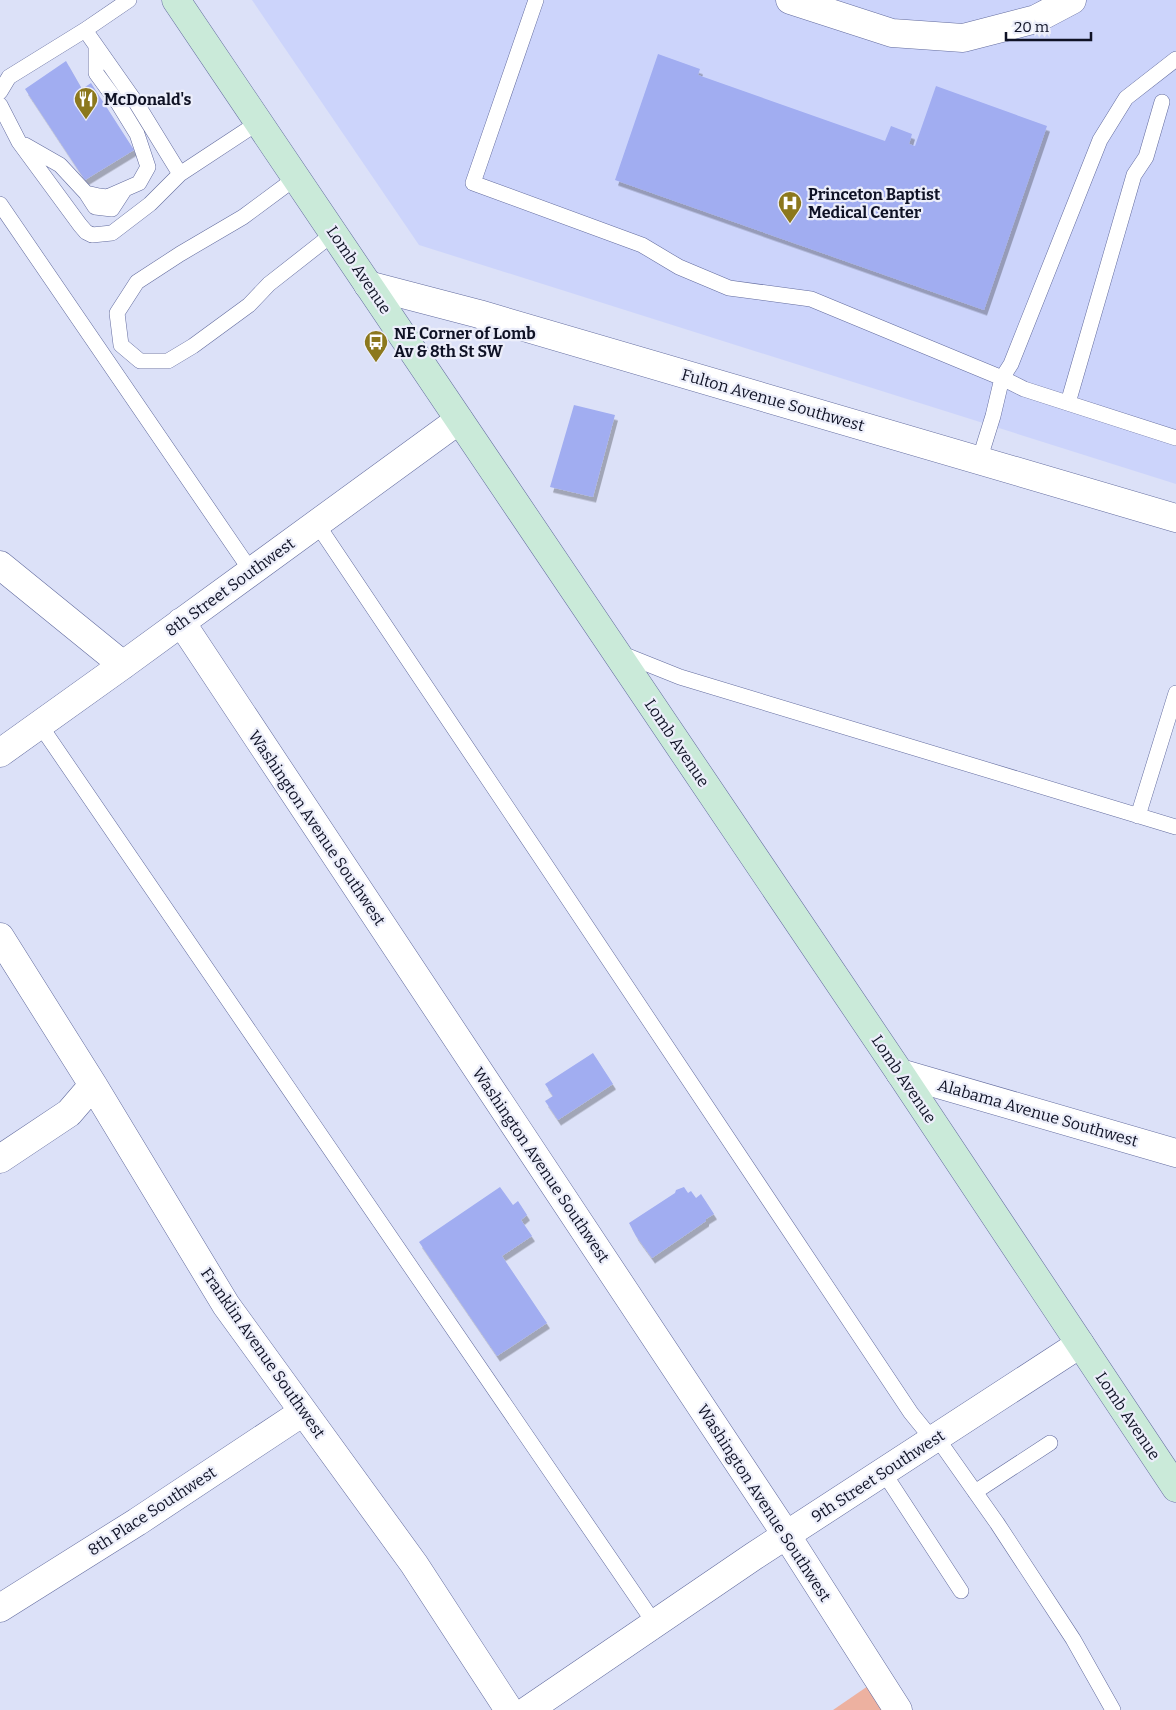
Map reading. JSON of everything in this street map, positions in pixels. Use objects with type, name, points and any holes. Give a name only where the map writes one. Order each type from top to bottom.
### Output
[{"type":"main road","name":"Lomb Avenue","points":[[176,0],[900,1073],[1176,1488]]},
{"type":"street","points":[[790,0],[892,33],[963,38],[1036,19],[1072,0]]},
{"type":"street","name":"Fulton Avenue Southwest","points":[[368,285],[479,314],[1176,518]]},
{"type":"street","name":"8th Street Southwest","points":[[0,753],[459,420]]},
{"type":"street","points":[[0,565],[123,665]]},
{"type":"street","name":"Washington Avenue Southwest","points":[[181,622],[787,1536],[898,1710]]},
{"type":"street","name":"Franklin Avenue Southwest","points":[[0,937],[93,1085],[226,1305],[414,1564],[509,1710]]},
{"type":"street","name":"Alabama Avenue Southwest","points":[[900,1073],[1176,1153]]},
{"type":"street","points":[[0,1159],[69,1112],[93,1085]]},
{"type":"street","name":"9th Street Southwest","points":[[528,1710],[754,1556],[1080,1344]]},
{"type":"street","name":"8th Place Southwest","points":[[0,1608],[137,1522],[303,1412]]},
{"type":"lane","points":[[0,92],[9,77],[129,0]]},
{"type":"lane","points":[[536,0],[473,184],[642,245],[679,267],[729,288],[811,299],[1002,378],[1024,389],[1176,438]]},
{"type":"lane","points":[[85,30],[137,104],[180,174]]},
{"type":"lane","points":[[19,142],[60,165],[86,193],[107,197],[139,183],[148,167],[137,134],[118,103],[96,73],[96,47]]},
{"type":"lane","points":[[979,461],[1002,378],[1011,364],[1100,140],[1126,98],[1176,59]]},
{"type":"lane","points":[[1068,403],[1134,174],[1146,157],[1162,102]]},
{"type":"lane","points":[[0,105],[19,142],[86,232],[92,235],[112,232],[120,228],[150,204],[180,174],[259,122]]},
{"type":"lane","points":[[297,177],[243,217],[137,282],[117,313],[121,344],[140,361],[168,361],[193,346],[250,305],[269,284],[334,233]]},
{"type":"lane","points":[[0,204],[251,571]]},
{"type":"lane","points":[[317,524],[534,846],[910,1413],[942,1445],[975,1492],[1073,1639],[1113,1710]]},
{"type":"lane","points":[[613,649],[680,677],[1176,827]]},
{"type":"lane","points":[[1138,816],[1176,693]]},
{"type":"lane","points":[[40,725],[655,1624]]},
{"type":"lane","points":[[975,1492],[1050,1443]]},
{"type":"lane","points":[[884,1473],[962,1591]]},
{"type":"shaded area","name":"Princeton Baptist Medical Center","points":[[252,0],[1176,0],[1176,484],[419,245]]},
{"type":"shaded area","points":[[868,1686],[885,1710],[833,1710]]},
{"type":"building","points":[[658,54],[700,69],[698,75],[885,141],[891,126],[912,134],[909,144],[915,146],[936,86],[1047,126],[984,310],[615,180]]},
{"type":"building","points":[[66,61],[82,89],[91,83],[134,150],[85,180],[25,89]]},
{"type":"building","points":[[574,405],[615,415],[593,497],[550,487]]},
{"type":"building","points":[[593,1053],[613,1084],[558,1120],[545,1101],[553,1096],[545,1084]]},
{"type":"building","points":[[500,1187],[513,1205],[518,1201],[527,1215],[521,1220],[532,1236],[502,1256],[547,1323],[497,1356],[419,1242]]},
{"type":"building","points":[[684,1187],[688,1193],[691,1191],[696,1198],[701,1194],[714,1214],[652,1258],[629,1223],[675,1193],[676,1190]]},
{"type":"place","name":"McDonald's","points":[[86,120]]},
{"type":"place","name":"Princeton Baptist Medical Center","points":[[790,224]]},
{"type":"place","name":"NE Corner of Lomb Av & 8th St SW","points":[[376,363]]}]
